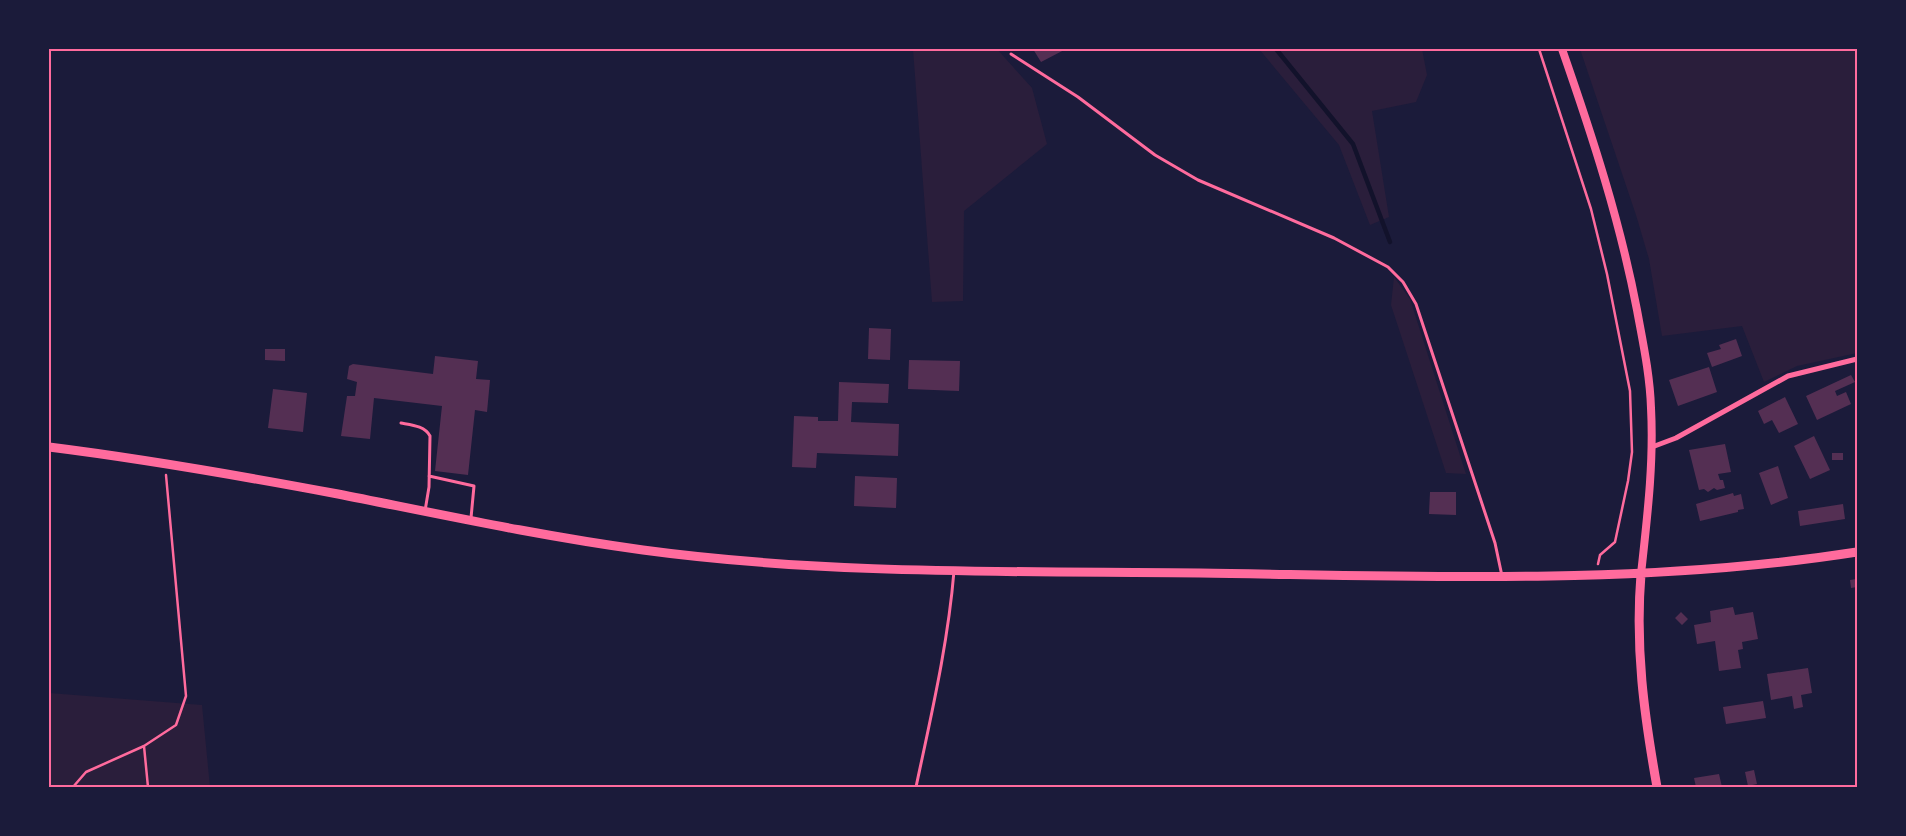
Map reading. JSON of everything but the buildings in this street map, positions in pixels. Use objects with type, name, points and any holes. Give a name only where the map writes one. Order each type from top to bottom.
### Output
[{"type":"main road","points":[[49,447],[164,464],[471,521],[646,551],[817,566],[954,570],[1502,576],[1596,575],[1641,574],[1772,564],[1857,552]]},
{"type":"main road","points":[[1641,574],[1638,613],[1638,664],[1645,720],[1657,787]]},
{"type":"street","points":[[1562,49],[1614,205],[1629,265],[1647,363],[1652,447],[1641,574]]},
{"type":"street","points":[[1652,447],[1676,438],[1788,376],[1857,359]]},
{"type":"lane","points":[[1011,54],[1078,97],[1155,155],[1198,180],[1367,254],[1393,272],[1403,282],[1416,304],[1495,543],[1502,576]]},
{"type":"lane","points":[[401,423],[427,431],[430,436],[429,476],[425,512]]},
{"type":"lane","points":[[429,476],[474,486],[471,521]]},
{"type":"lane","points":[[916,787],[940,669],[951,604],[954,570]]},
{"type":"path","points":[[1539,49],[1591,209],[1608,274],[1630,391],[1632,452],[1628,481],[1615,542],[1600,554],[1596,575]]},
{"type":"path","points":[[73,787],[86,772],[144,746],[176,725],[186,696],[164,464]]},
{"type":"path","points":[[144,746],[148,787]]},
{"type":"shaded area","points":[[913,49],[997,49],[1032,88],[1047,144],[964,211],[963,301],[932,302]]},
{"type":"shaded area","points":[[1259,49],[1422,49],[1427,75],[1416,102],[1372,111],[1389,217],[1370,225],[1339,145]]},
{"type":"shaded area","points":[[1580,49],[1857,49],[1857,353],[1797,366],[1764,382],[1742,326],[1662,336],[1649,259]]},
{"type":"shaded area","points":[[1394,277],[1410,299],[1466,474],[1446,473],[1391,305]]},
{"type":"shaded area","points":[[49,693],[202,705],[210,787],[49,787]]},
{"type":"waterway","points":[[1276,49],[1353,144],[1390,242]]}]
